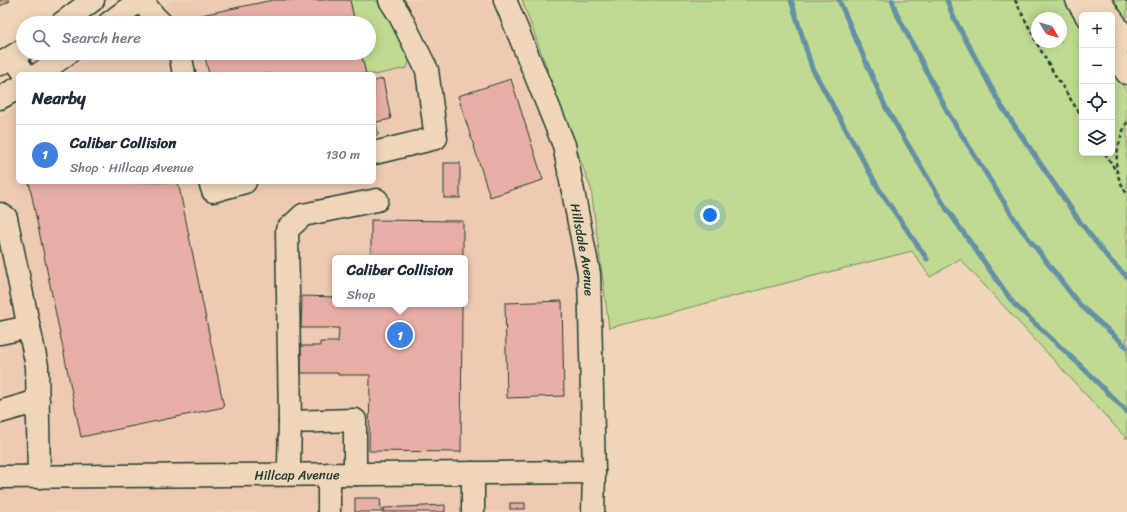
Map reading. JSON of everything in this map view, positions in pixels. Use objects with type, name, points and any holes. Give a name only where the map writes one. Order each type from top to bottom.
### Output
[{"type":"street","points":[[71,16],[93,0]]},
{"type":"street","points":[[119,16],[141,0],[154,16]]},
{"type":"street","points":[[376,153],[436,138],[428,70],[399,14],[390,0]]},
{"type":"street","name":"Hillsdale Avenue","points":[[505,0],[564,145],[589,274],[594,472],[593,512]]},
{"type":"street","points":[[1077,0],[1084,12]]},
{"type":"street","points":[[1099,0],[1107,12]]},
{"type":"street","points":[[1115,24],[1127,42]]},
{"type":"street","points":[[1115,56],[1127,73]]},
{"type":"street","points":[[42,72],[58,60]]},
{"type":"street","points":[[181,60],[184,72]]},
{"type":"street","points":[[0,98],[16,89]]},
{"type":"street","points":[[211,184],[213,191],[238,184]]},
{"type":"street","points":[[290,474],[287,230],[303,215],[377,200]]},
{"type":"street","points":[[0,214],[6,218],[37,366],[39,477]]},
{"type":"street","points":[[0,333],[29,327]]},
{"type":"street","points":[[0,412],[38,401]]},
{"type":"street","points":[[290,422],[356,420],[356,474]]},
{"type":"street","name":"Hillcap Avenue","points":[[0,477],[594,472]]},
{"type":"street","points":[[473,473],[473,512]]},
{"type":"street","points":[[329,474],[329,512]]},
{"type":"path","points":[[1015,0],[1051,68],[1079,112]]},
{"type":"path","points":[[1117,172],[1116,161],[1119,141],[1127,122]]},
{"type":"path","points":[[1107,156],[1117,172],[1127,195]]},
{"type":"shaded area","points":[[172,0],[495,0],[555,150],[570,222],[584,338],[583,512],[0,512],[0,116],[16,105],[16,184],[376,184],[376,72],[65,72],[83,60],[376,60],[376,16],[148,16]]},
{"type":"green space","points":[[350,0],[373,0],[383,4],[411,56],[407,68],[376,75],[376,72],[366,72],[363,60],[376,60],[376,16],[353,16]]},
{"type":"green space","points":[[522,0],[1066,0],[1079,22],[1079,156],[1115,156],[1115,74],[1127,92],[1127,109],[1125,112],[1127,115],[1127,439],[960,259],[930,277],[912,251],[609,328],[591,189]]},
{"type":"green space","points":[[1100,0],[1127,0],[1127,41],[1115,23],[1115,12],[1108,12]]},
{"type":"building","points":[[0,0],[9,0],[10,1],[0,6]]},
{"type":"building","points":[[273,0],[350,0],[353,16],[197,16]]},
{"type":"building","points":[[206,60],[363,60],[366,72],[209,72]]},
{"type":"building","points":[[383,79],[391,119],[376,122],[376,81]]},
{"type":"building","points":[[511,79],[543,180],[490,197],[458,96]]},
{"type":"building","points":[[376,122],[378,135],[376,136]]},
{"type":"building","points":[[444,163],[460,163],[460,198],[444,198]]},
{"type":"building","points":[[29,184],[178,184],[224,407],[81,437]]},
{"type":"building","points":[[371,220],[463,221],[463,255],[371,255]]},
{"type":"building","points":[[302,296],[332,297],[332,307],[462,307],[461,452],[369,451],[370,375],[301,373],[301,346],[320,346],[320,342],[338,342],[339,328],[301,328]]},
{"type":"building","points":[[562,301],[564,396],[507,398],[505,303]]},
{"type":"building","points":[[355,498],[380,498],[381,510],[384,510],[384,512],[355,512]]},
{"type":"building","points":[[510,503],[525,503],[525,509],[510,509]]},
{"type":"building","points":[[445,505],[445,512],[384,512],[384,508]]},
{"type":"waterway","points":[[791,0],[812,68],[880,191],[927,259]]},
{"type":"waterway","points":[[839,0],[886,108],[946,208],[1014,304],[1081,366],[1127,412]]},
{"type":"waterway","points":[[892,0],[897,14],[948,113],[1019,226],[1079,304],[1127,347]]},
{"type":"waterway","points":[[947,0],[953,16],[1000,104],[1080,222],[1109,259],[1127,277]]},
{"type":"place","name":"Caliber Collision","points":[[400,335]]}]
